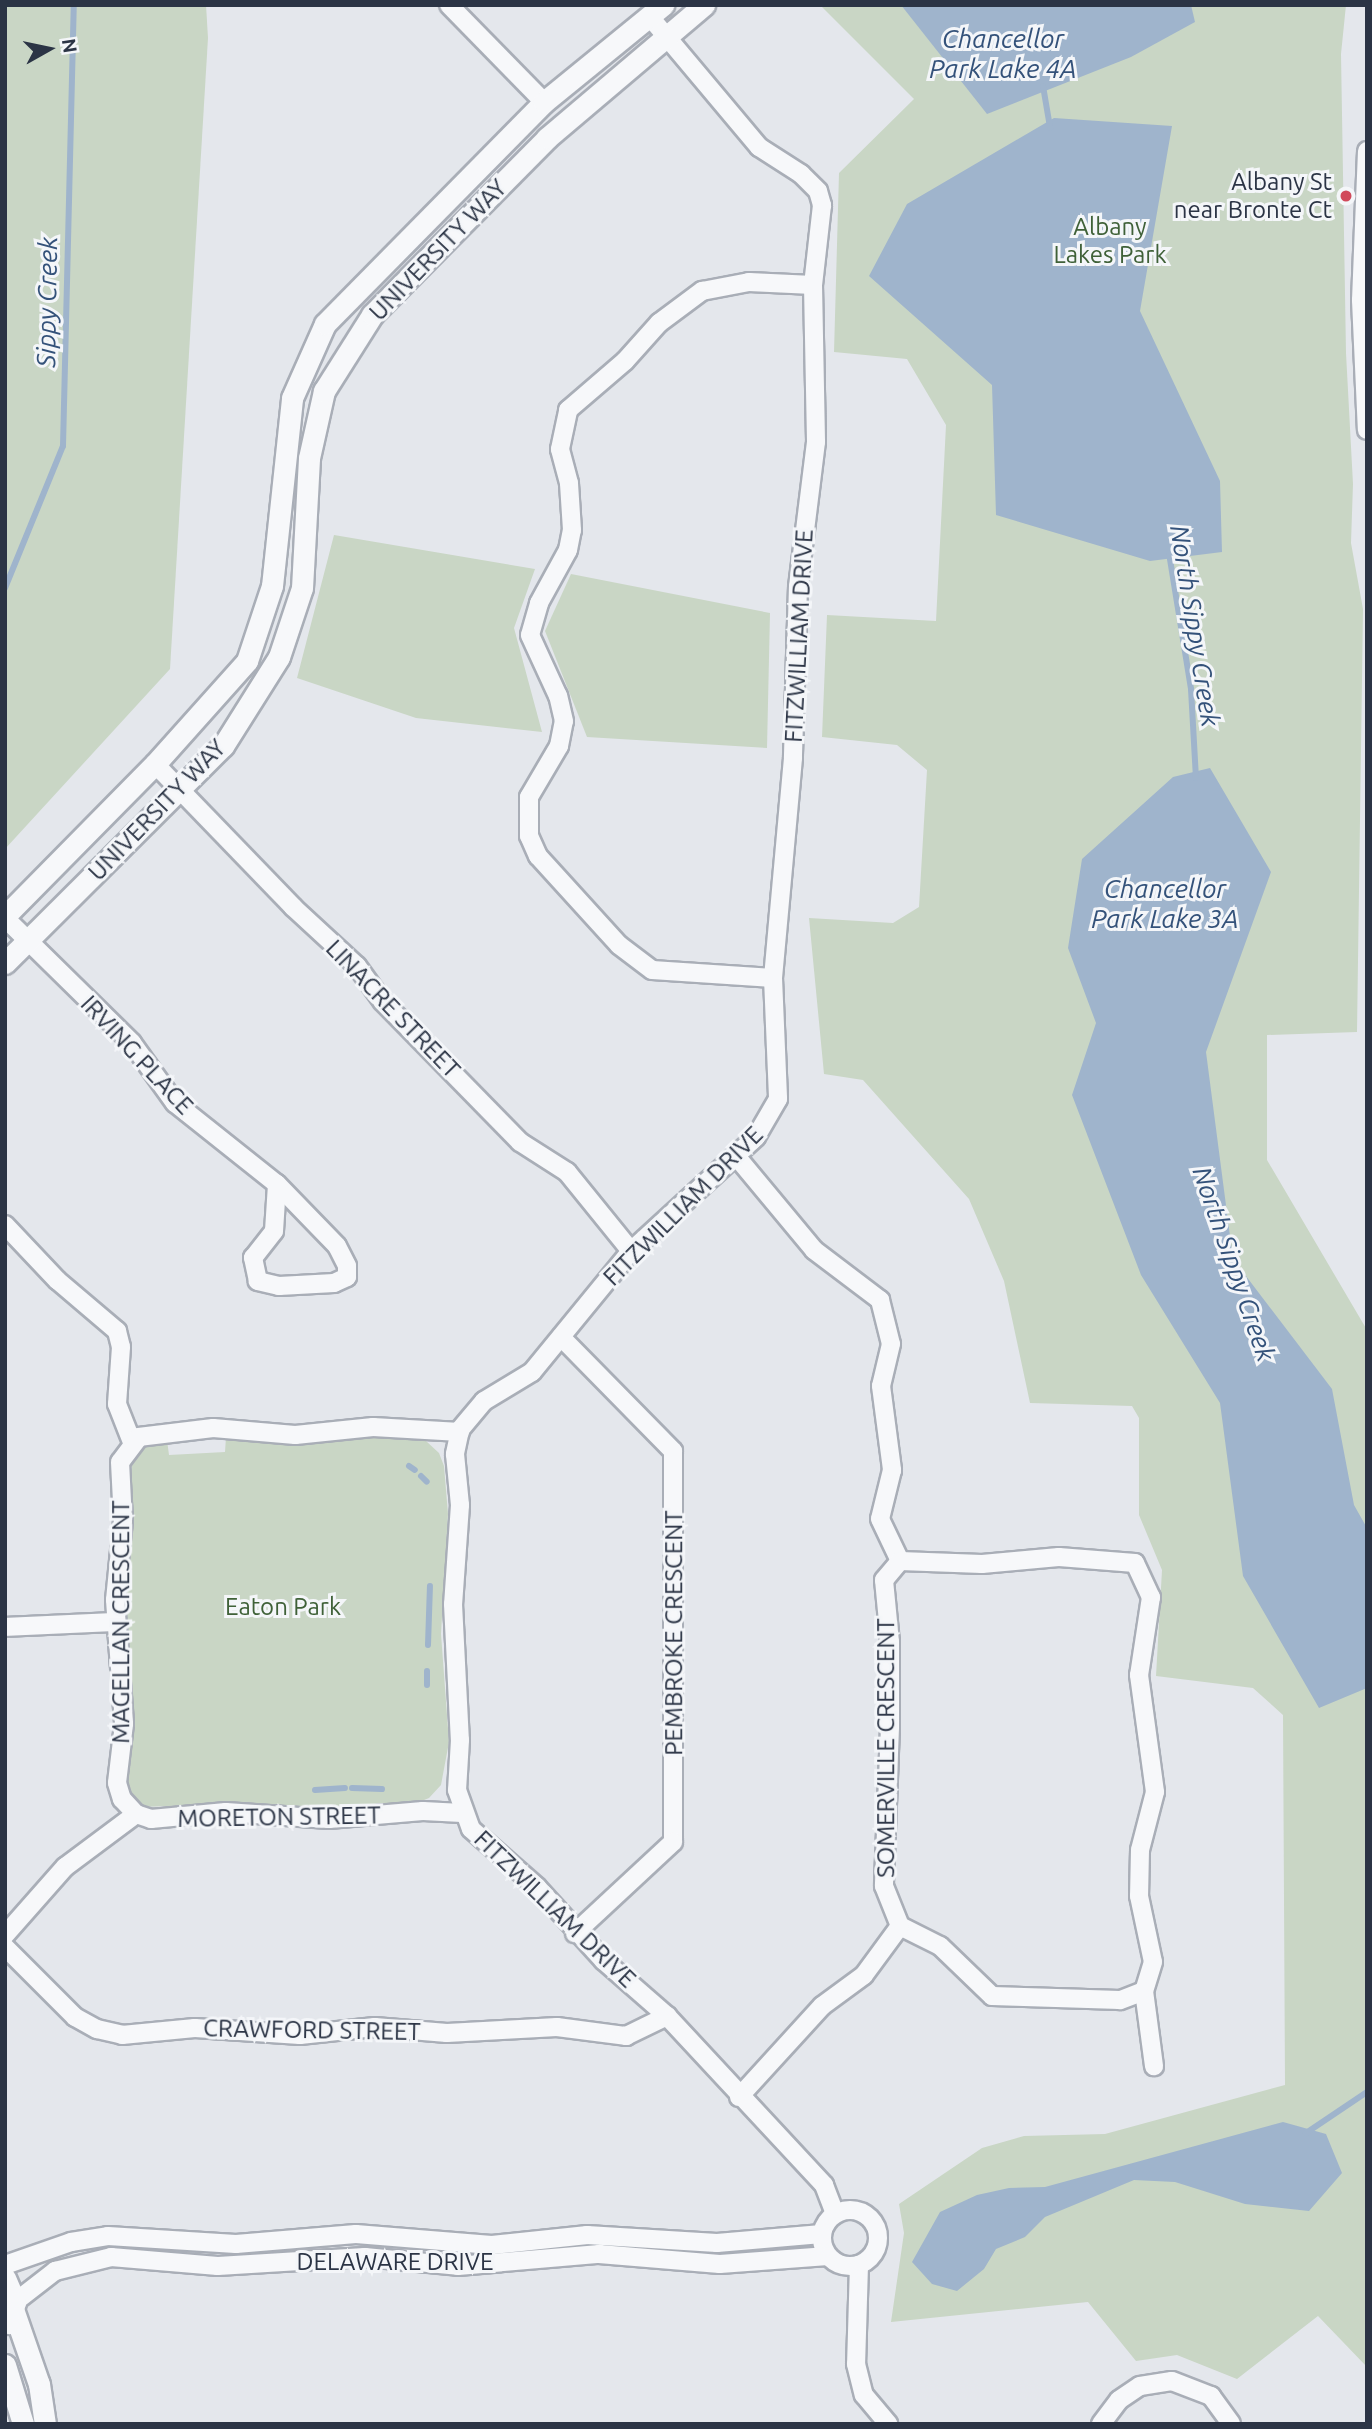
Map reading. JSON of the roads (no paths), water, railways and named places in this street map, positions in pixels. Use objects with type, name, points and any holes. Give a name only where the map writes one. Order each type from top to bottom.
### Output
[{"type":"street","points":[[449,5],[544,103]]},
{"type":"street","name":"UNIVERSITY WAY","points":[[5,963],[183,790],[223,746],[259,692],[298,612],[307,545],[309,458],[324,391],[372,315],[547,138],[669,40],[704,5]]},
{"type":"street","name":"UNIVERSITY WAY","points":[[5,917],[155,764],[247,661],[272,586],[292,398],[325,324],[544,103],[657,11]]},
{"type":"street","name":"FITZWILLIAM DRIVE","points":[[457,1440],[479,1405],[532,1372],[631,1251],[756,1138],[778,1099],[773,978],[793,758],[799,574],[816,442],[813,285],[822,220],[818,191],[759,147],[669,40],[657,11]]},
{"type":"street","points":[[1367,151],[1364,279],[1367,430]]},
{"type":"street","points":[[773,978],[652,970],[619,945],[538,856],[529,836],[529,797],[559,746],[564,721],[558,696],[530,635],[538,603],[568,550],[572,530],[569,483],[560,449],[568,410],[625,360],[659,323],[702,290],[749,282],[813,285]]},
{"type":"street","name":"LINACRE STREET","points":[[155,764],[293,907],[357,966],[383,1002],[520,1142],[566,1172],[631,1251]]},
{"type":"street","name":"IRVING PLACE","points":[[5,917],[132,1043],[175,1103],[277,1184],[337,1246],[347,1266],[347,1277],[334,1283],[279,1286],[258,1281],[253,1258],[274,1231],[277,1184]]},
{"type":"street","points":[[736,1156],[814,1250],[880,1300],[891,1344],[881,1386],[892,1470],[880,1519],[900,1561],[982,1564],[1059,1557],[1135,1563],[1151,1597],[1139,1675],[1155,1792],[1140,1850],[1139,1896],[1153,1962],[1144,1991],[1154,2066]]},
{"type":"street","points":[[5,1225],[57,1280],[115,1328],[121,1343],[118,1386],[138,1439],[213,1428],[295,1435],[373,1427],[420,1432],[457,1440],[460,1505],[453,1604],[460,1740],[460,1804]]},
{"type":"street","name":"PEMBROKE CRESCENT","points":[[561,1337],[673,1451],[673,1842],[575,1933]]},
{"type":"street","name":"MAGELLAN CRESCENT","points":[[130,1809],[117,1783],[124,1724],[116,1622],[123,1521],[120,1462],[138,1439]]},
{"type":"street","name":"SOMERVILLE CRESCENT","points":[[900,1561],[884,1580],[890,1702],[884,1886],[900,1926]]},
{"type":"street","points":[[5,1627],[116,1622]]},
{"type":"street","name":"FITZWILLIAM DRIVE","points":[[460,1804],[478,1836],[537,1887],[575,1933],[661,2011],[824,2185],[835,2214]]},
{"type":"street","name":"MORETON STREET","points":[[130,1809],[151,1819],[226,1812],[329,1819],[423,1811],[460,1804]]},
{"type":"street","points":[[5,1935],[57,1875],[97,1842],[110,1837],[130,1809]]},
{"type":"street","points":[[739,2097],[822,2006],[864,1975],[900,1926],[940,1946],[992,1996],[1120,2000],[1144,1991]]},
{"type":"street","name":"CRAWFORD STREET","points":[[5,1947],[75,2017],[97,2029],[122,2035],[207,2028],[300,2035],[385,2027],[447,2033],[557,2027],[629,2036],[661,2011]]},
{"type":"street","points":[[848,2210],[862,2213],[876,2226],[877,2246],[859,2265],[846,2267],[828,2256],[822,2234],[835,2214],[848,2210]]},
{"type":"street","name":"DELAWARE DRIVE","points":[[5,2265],[71,2242],[108,2236],[236,2244],[356,2234],[492,2245],[587,2235],[727,2243],[822,2234]]},
{"type":"street","name":"DELAWARE DRIVE","points":[[11,2314],[55,2271],[111,2257],[218,2266],[365,2257],[458,2266],[600,2254],[720,2264],[828,2256]]},
{"type":"street","points":[[859,2265],[856,2364],[864,2395],[888,2424]]},
{"type":"street","points":[[5,2278],[11,2314],[39,2384],[45,2424]]},
{"type":"street","points":[[5,2365],[23,2424]]},
{"type":"street","points":[[1101,2424],[1119,2400],[1140,2386],[1172,2381],[1211,2396],[1231,2424]]},
{"type":"water","name":"Chancellor Park Lake 4A","points":[[901,5],[1191,5],[1195,22],[1131,57],[987,114]]},
{"type":"water","points":[[1054,118],[1172,126],[1140,311],[1220,481],[1222,552],[1150,561],[996,515],[992,385],[869,276],[907,204]]},
{"type":"water","name":"Chancellor Park Lake 3A","points":[[1210,768],[1271,872],[1206,1052],[1233,1259],[1332,1389],[1354,1505],[1367,1528],[1367,1688],[1319,1708],[1243,1576],[1220,1403],[1141,1275],[1072,1095],[1096,1023],[1068,948],[1082,859],[1173,777]]},
{"type":"water","points":[[1283,2122],[1326,2134],[1342,2173],[1309,2211],[1245,2204],[1175,2182],[1134,2180],[1045,2217],[1025,2237],[996,2249],[984,2269],[957,2291],[932,2284],[912,2262],[940,2212],[977,2195],[1009,2188],[1045,2187]]},
{"type":"waterway","name":"Sippy Creek","points":[[5,588],[63,446],[74,5]]},
{"type":"waterway","name":"North Sippy Creek","points":[[1043,86],[1050,127]]},
{"type":"waterway","name":"North Sippy Creek","points":[[1169,553],[1191,689],[1196,778]]},
{"type":"waterway","points":[[409,1466],[415,1470]]},
{"type":"waterway","points":[[421,1476],[427,1482]]},
{"type":"waterway","points":[[428,1645],[430,1586]]},
{"type":"waterway","points":[[427,1671],[427,1685]]},
{"type":"waterway","points":[[315,1790],[345,1788]]},
{"type":"waterway","points":[[352,1788],[382,1789]]},
{"type":"waterway","points":[[1306,2133],[1367,2092]]},
{"type":"place","name":"Albany St near Bronte Ct","points":[[1346,196]]},
{"type":"park label","name":"Albany Lakes Park","points":[[1110,241]]},
{"type":"park label","name":"Eaton Park","points":[[283,1607]]}]
